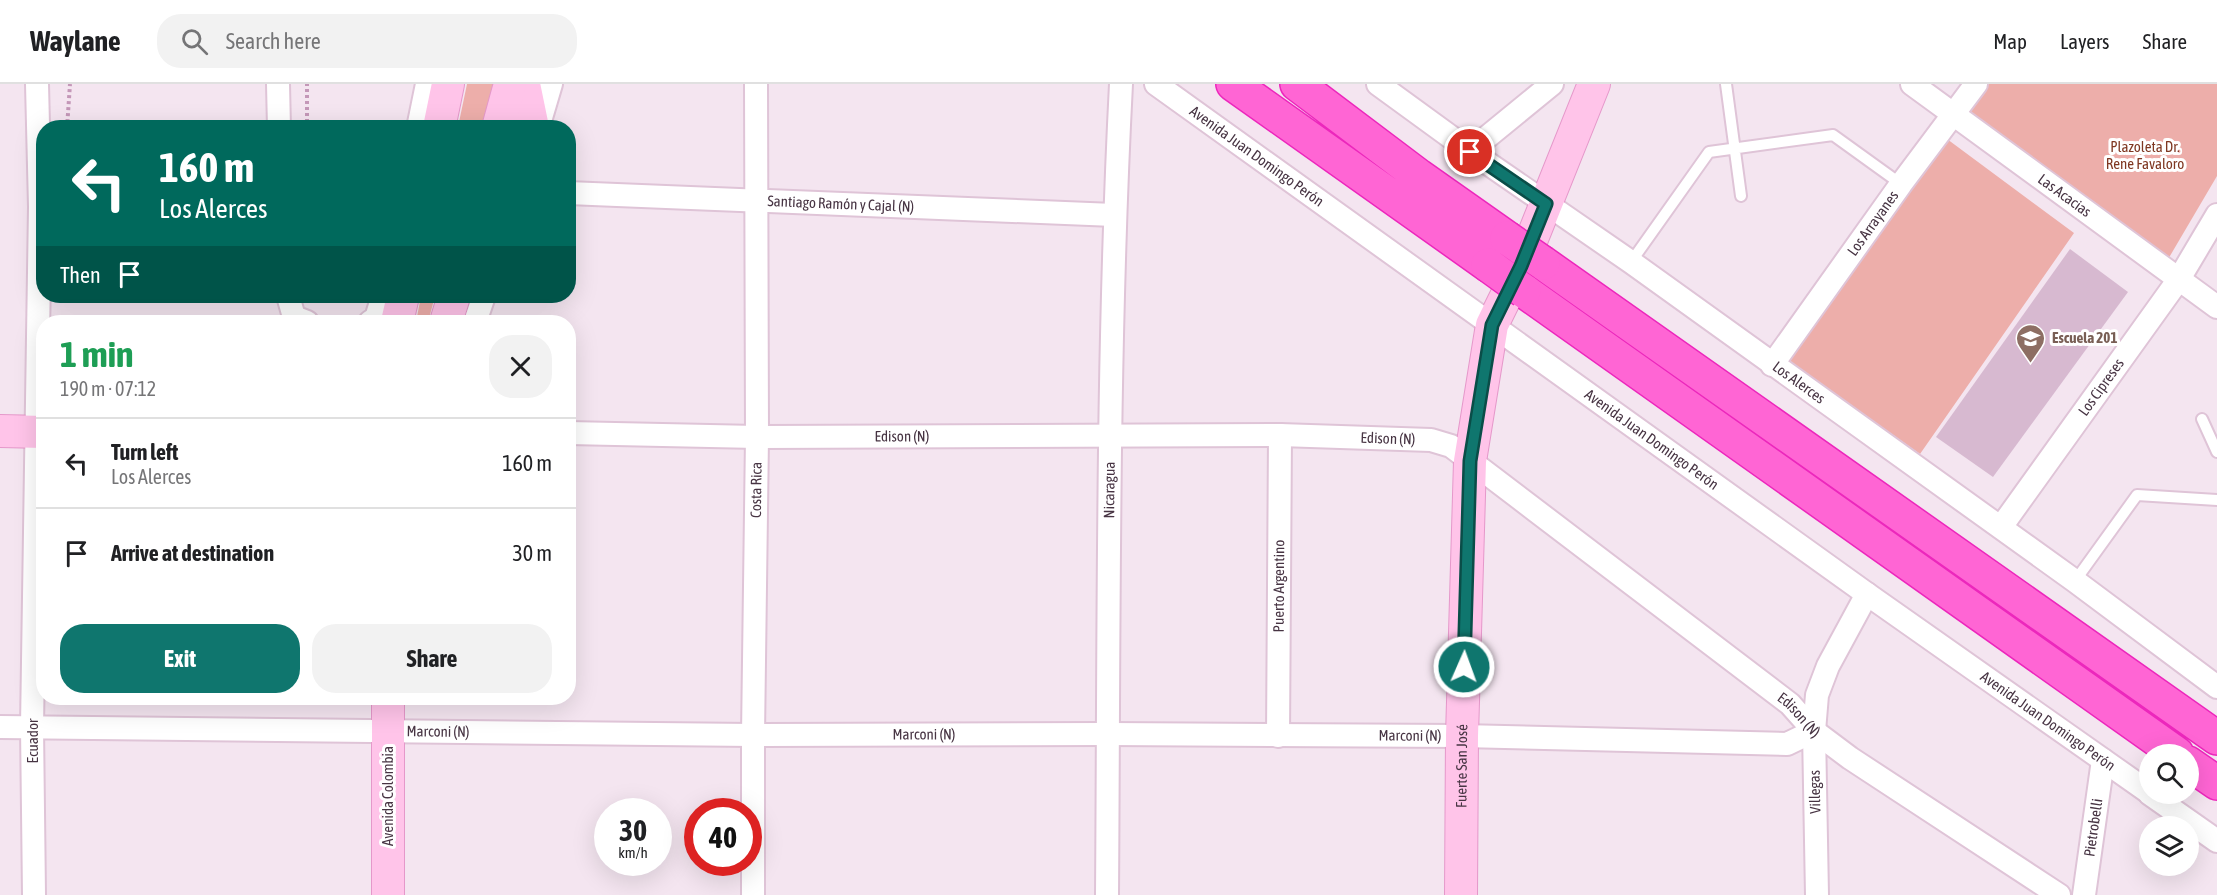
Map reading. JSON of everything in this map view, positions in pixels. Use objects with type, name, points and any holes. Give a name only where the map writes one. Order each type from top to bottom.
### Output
[{"type":"highway","points":[[1233,84],[2163,744]]},
{"type":"highway","points":[[1297,84],[1506,238],[2217,738]]},
{"type":"highway","points":[[2199,771],[2217,783]]},
{"type":"street","name":"Ecuador","points":[[37,84],[38,120]]},
{"type":"street","points":[[278,84],[279,120]]},
{"type":"street","points":[[420,120],[427,84]]},
{"type":"street","points":[[441,120],[448,84]]},
{"type":"street","points":[[500,120],[510,84]]},
{"type":"street","points":[[524,84],[531,120]]},
{"type":"street","points":[[540,120],[551,84]]},
{"type":"street","name":"Costa Rica","points":[[753,895],[757,437],[756,84]]},
{"type":"street","name":"Nicaragua","points":[[1107,895],[1110,435],[1114,215],[1121,84]]},
{"type":"street","name":"Avenida Juan Domingo Perón","points":[[1156,84],[1867,594],[2139,785]]},
{"type":"street","name":"Los Alerces","points":[[1378,84],[1470,152],[1630,262],[2001,527],[2217,687]]},
{"type":"street","points":[[1470,152],[1552,84]]},
{"type":"street","name":"Fuerte San José","points":[[1461,895],[1462,736],[1470,461],[1492,325],[1521,266],[1594,84]]},
{"type":"street","name":"Las Acacias","points":[[1912,84],[2217,307]]},
{"type":"street","name":"Los Arrayanes","points":[[1772,365],[1901,184],[1977,84]]},
{"type":"street","name":"Santiago Ramón y Cajal (N)","points":[[576,193],[1114,215]]},
{"type":"street","name":"Los Cipreses","points":[[2001,527],[2179,279],[2217,215]]},
{"type":"street","points":[[382,315],[395,303]]},
{"type":"street","points":[[0,431],[36,432]]},
{"type":"street","name":"Edison (N)","points":[[576,433],[757,437],[1280,435],[1431,440],[1451,446],[1790,704],[1814,731],[1850,758],[2059,895]]},
{"type":"street","name":"Puerto Argentino","points":[[1278,736],[1280,435]]},
{"type":"street","name":"Ecuador","points":[[34,895],[32,727],[36,558]]},
{"type":"street","name":"Villegas","points":[[1817,895],[1814,731],[1817,695],[1828,666],[1867,594]]},
{"type":"street","name":"Avenida Colombia","points":[[388,705],[388,895]]},
{"type":"street","name":"Marconi (N)","points":[[0,727],[753,735],[1462,736],[1787,744],[1814,731]]},
{"type":"street","name":"Pietrobelli","points":[[2084,895],[2103,760]]},
{"type":"street","name":"Avenida Juan Domingo Perón","points":[[2165,804],[2217,841]]},
{"type":"lane","points":[[1725,84],[1741,196]]},
{"type":"lane","points":[[1630,262],[1709,152],[1833,135],[1901,184]]},
{"type":"lane","points":[[2202,418],[2217,452]]},
{"type":"lane","points":[[2075,581],[2137,495],[2217,500]]},
{"type":"path","points":[[68,120],[70,84]]},
{"type":"path","points":[[307,84],[307,120]]},
{"type":"green space","points":[[467,84],[494,84],[484,120],[459,120]]},
{"type":"green space","name":"Plazoleta Dr. Rene Favaloro","points":[[1988,84],[2217,84],[2217,176],[2167,261],[1965,117]]},
{"type":"green space","points":[[1947,139],[2074,233],[1920,454],[1786,359]]},
{"type":"green space","points":[[420,303],[433,303],[430,315],[417,315]]},
{"type":"building","name":"Escuela 201","points":[[2070,249],[2128,292],[1993,477],[1936,437]]},
{"type":"place","name":"Escuela 201","points":[[2031,364]]},
{"type":"route","points":[[1464,667],[1470,461],[1492,325],[1521,266],[1546,204],[1470,152]]}]
